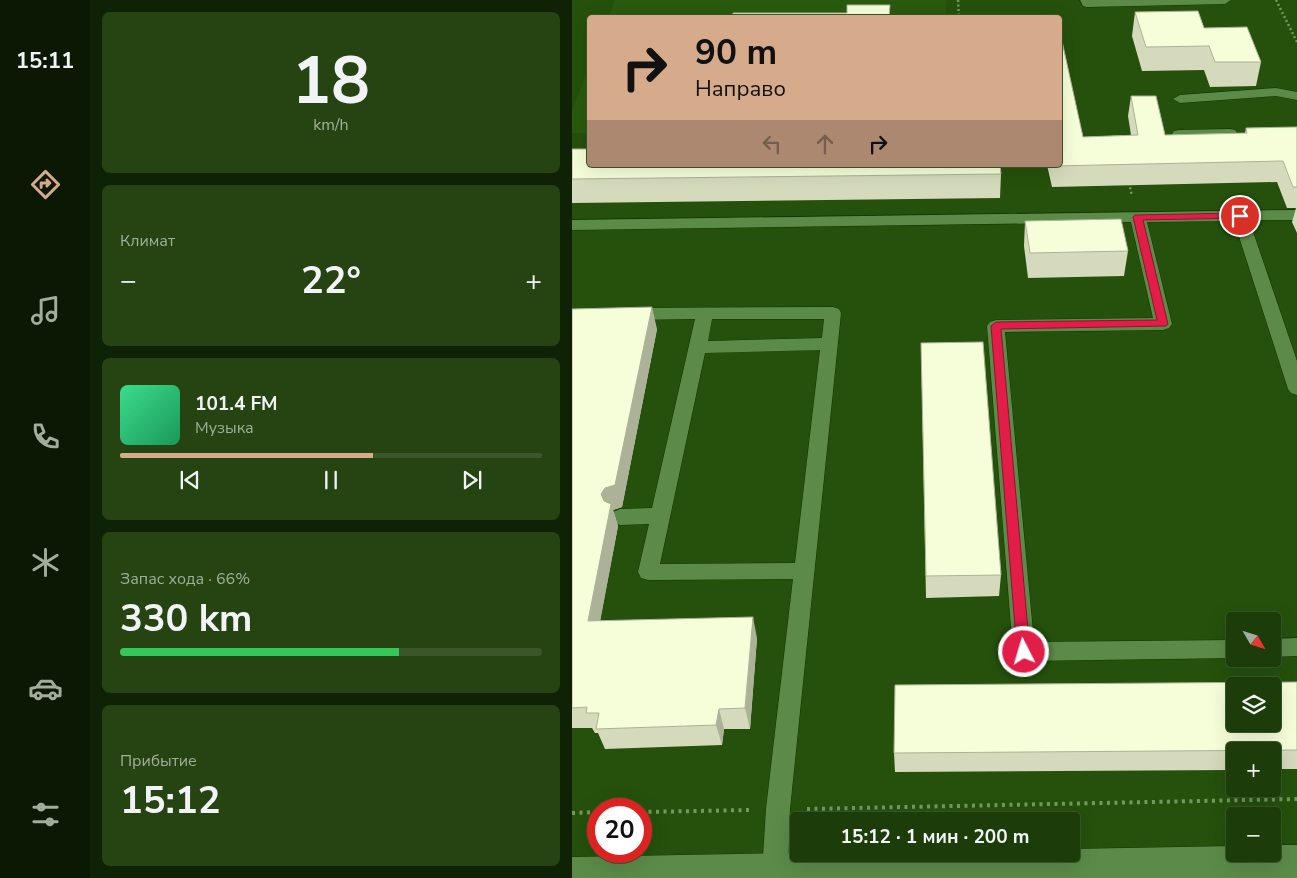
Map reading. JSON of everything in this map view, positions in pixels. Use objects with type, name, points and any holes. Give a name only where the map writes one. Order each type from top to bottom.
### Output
[{"type":"street","points":[[572,875],[1296,863]]},
{"type":"lane","points":[[1086,0],[1087,3],[1225,0]]},
{"type":"lane","points":[[1180,98],[1276,92],[1296,96]]},
{"type":"lane","points":[[1179,134],[1245,133]]},
{"type":"lane","points":[[572,226],[1296,215]]},
{"type":"lane","points":[[1240,216],[1296,389]]},
{"type":"lane","points":[[1138,217],[1163,324],[996,326],[1024,652],[1226,649]]},
{"type":"lane","points":[[610,314],[833,313],[778,809],[775,872]]},
{"type":"lane","points":[[704,314],[648,572],[805,571]]},
{"type":"lane","points":[[698,347],[830,344]]},
{"type":"lane","points":[[620,516],[660,516]]},
{"type":"lane","points":[[1281,648],[1296,648]]},
{"type":"path","points":[[958,0],[959,15]]},
{"type":"path","points":[[1276,0],[1296,42]]},
{"type":"path","points":[[1128,180],[1138,217]]},
{"type":"path","points":[[652,812],[1296,799]]},
{"type":"path","points":[[572,813],[587,812]]},
{"type":"shaded area","points":[[615,0],[946,0],[946,15],[609,15]]},
{"type":"shaded area","points":[[587,71],[587,133],[572,133],[572,111]]},
{"type":"building","points":[[847,5],[890,5],[889,15],[733,15],[733,13],[847,13]]},
{"type":"building","points":[[1198,11],[1204,28],[1247,27],[1261,62],[1215,62],[1209,46],[1146,47],[1135,12]]},
{"type":"building","points":[[1062,41],[1083,137],[1138,135],[1131,96],[1156,96],[1165,135],[1247,133],[1246,128],[1297,127],[1297,187],[1293,187],[1283,161],[1062,166]]},
{"type":"building","points":[[572,149],[587,149],[587,167],[1000,167],[1001,174],[572,179]]},
{"type":"building","points":[[1121,219],[1128,251],[1030,253],[1025,221]]},
{"type":"building","points":[[652,307],[615,485],[605,488],[601,494],[604,501],[611,504],[588,621],[753,617],[745,708],[719,709],[716,725],[596,729],[599,713],[586,713],[587,707],[572,708],[572,309]]},
{"type":"building","points":[[983,342],[1001,575],[926,576],[921,343]]},
{"type":"building","points":[[1281,682],[1297,682],[1297,750],[1281,750],[1281,742],[1226,742],[1226,751],[894,753],[895,685],[1226,683],[1226,732],[1281,732]]},
{"type":"route","points":[[1024,652],[996,326],[1163,324],[1138,217],[1240,216]]}]
